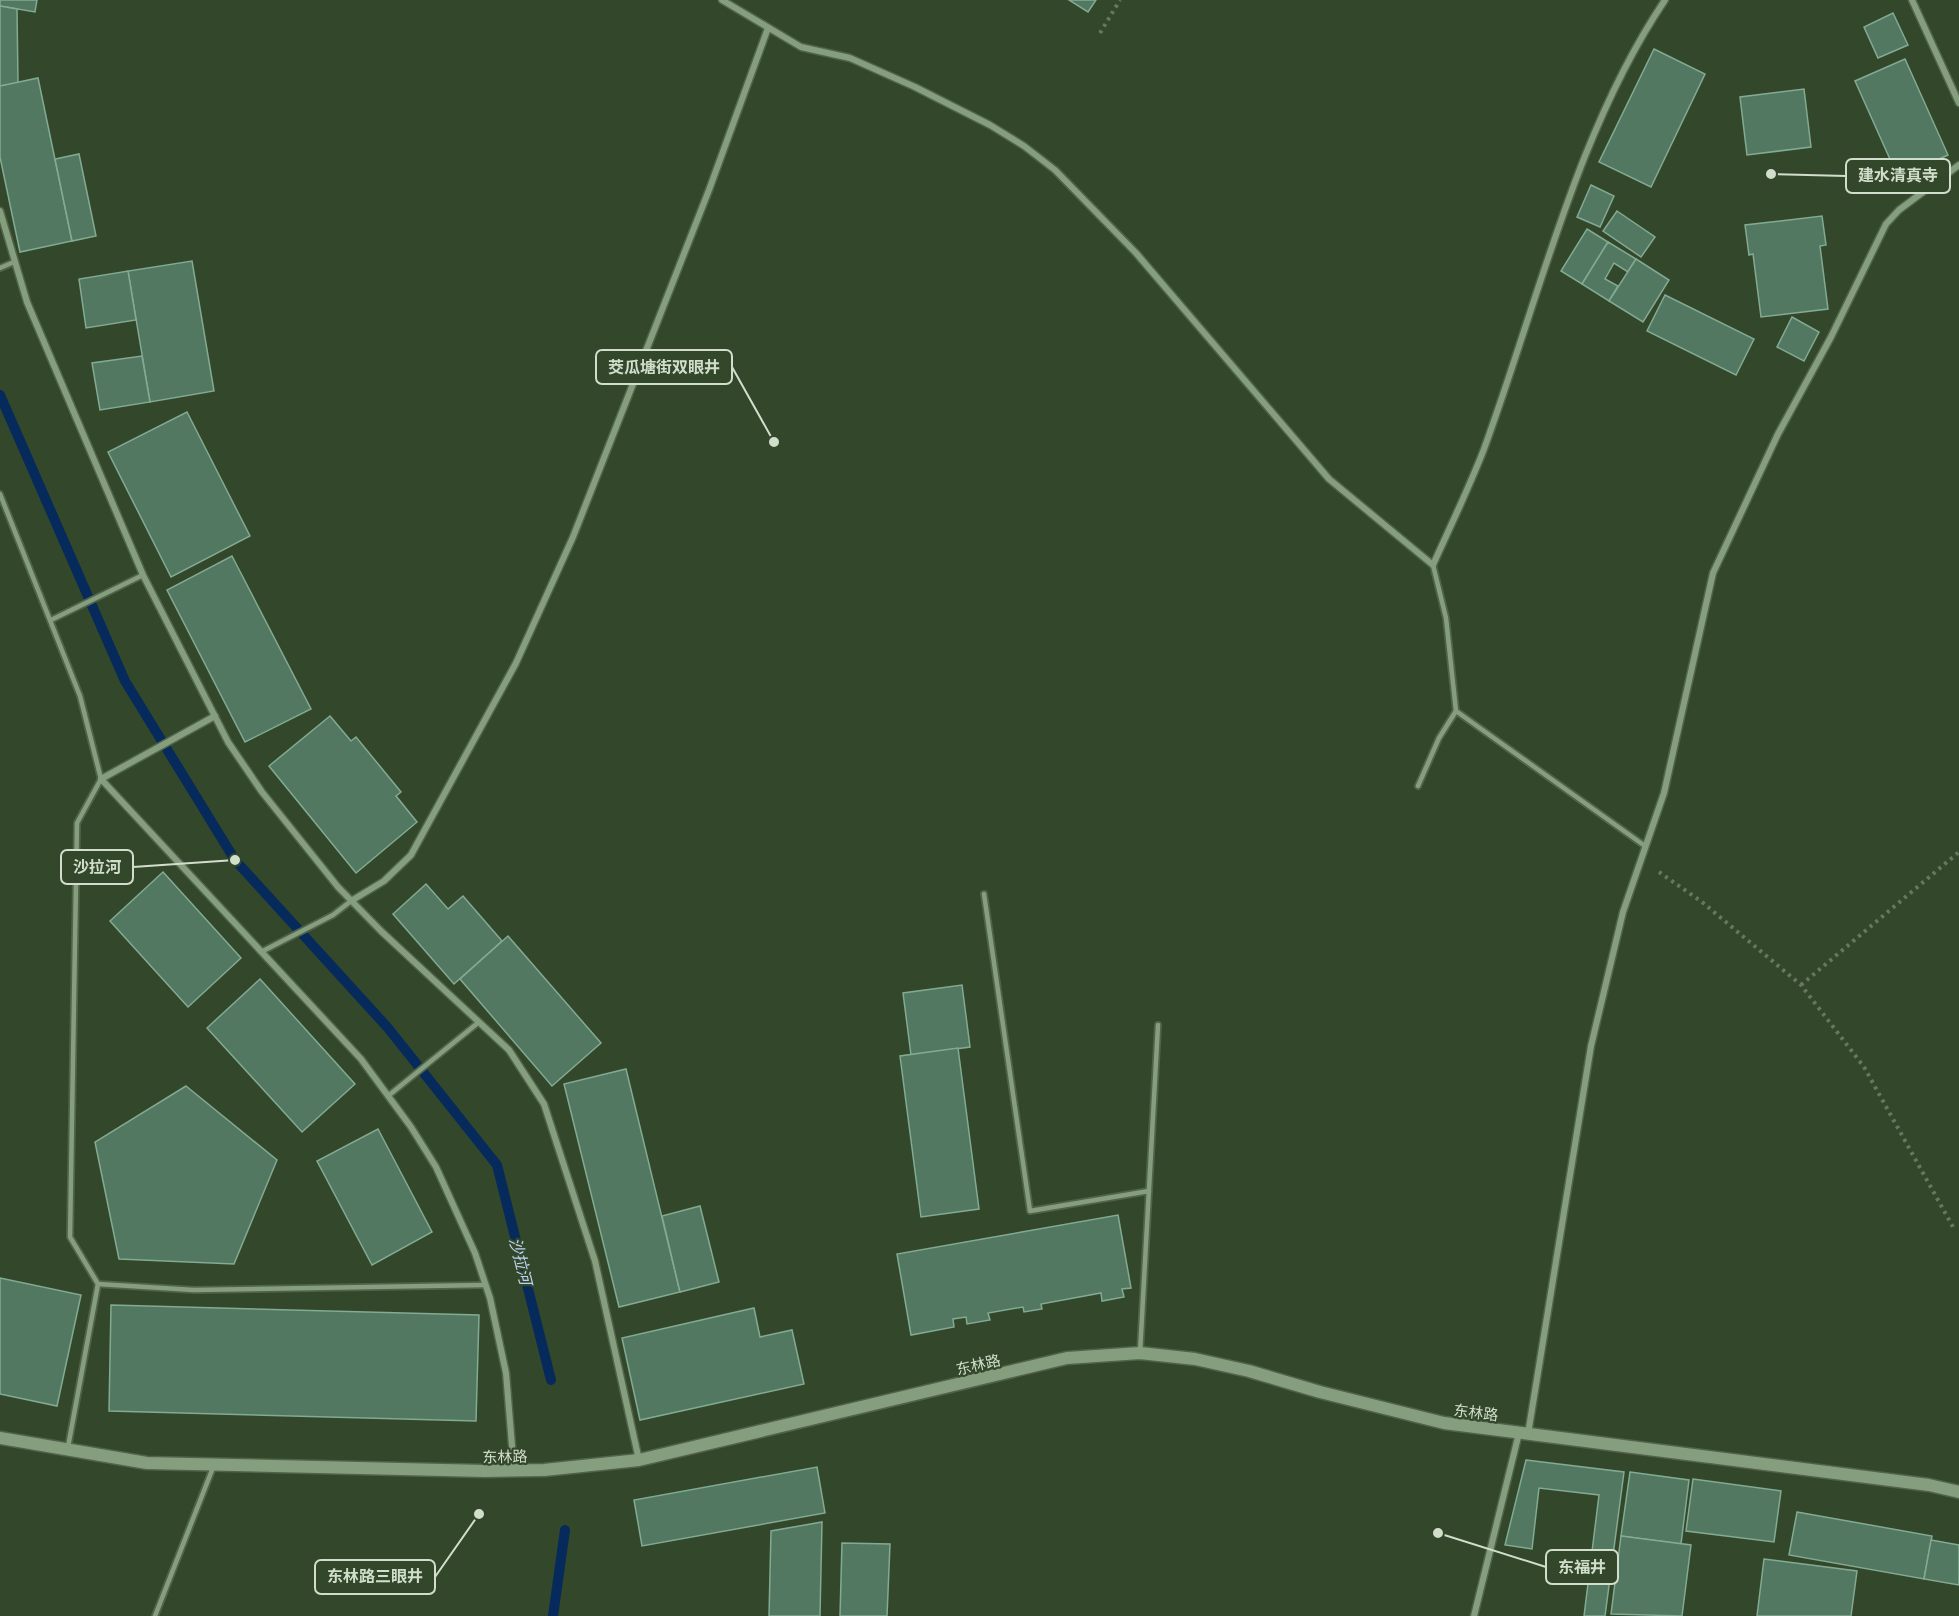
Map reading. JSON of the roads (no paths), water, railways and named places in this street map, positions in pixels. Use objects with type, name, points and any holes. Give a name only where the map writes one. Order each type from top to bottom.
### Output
[{"type":"street","points":[[722,0],[801,47],[850,58],[915,87],[990,125],[1024,146],[1055,170],[1136,253],[1329,479],[1433,565],[1483,450],[1562,222],[1609,100],[1629,60],[1665,0]]},
{"type":"street","points":[[1912,0],[1959,103]]},
{"type":"street","points":[[351,901],[384,880],[411,855],[516,663],[573,537],[709,190],[768,28]]},
{"type":"street","points":[[1474,1616],[1524,1434],[1591,1046],[1623,912],[1664,793],[1713,573],[1778,434],[1832,338],[1886,224],[1899,210],[1959,165]]},
{"type":"street","points":[[0,211],[27,302],[143,575],[228,742],[299,841],[351,901],[509,1050],[530,1079],[555,1132],[595,1261],[639,1460]]},
{"type":"street","points":[[215,716],[101,779],[361,1059],[436,1167],[457,1209],[485,1285],[506,1373],[514,1470]]},
{"type":"street","name":"东林路","points":[[0,1438],[147,1462],[544,1470],[639,1460],[1067,1358],[1140,1353],[1195,1359],[1249,1371],[1320,1392],[1444,1423],[1929,1485],[1959,1492]]},
{"type":"lane","points":[[0,268],[14,262]]},
{"type":"lane","points":[[0,494],[80,696],[101,779],[77,823],[70,1237],[98,1284],[68,1450]]},
{"type":"lane","points":[[1418,786],[1439,738],[1456,711],[1446,618],[1433,565]]},
{"type":"lane","points":[[51,620],[143,575]]},
{"type":"lane","points":[[1456,711],[1645,846]]},
{"type":"lane","points":[[984,894],[1030,1211],[1149,1191]]},
{"type":"lane","points":[[261,952],[333,915],[351,901]]},
{"type":"lane","points":[[388,1096],[479,1022]]},
{"type":"lane","points":[[1140,1353],[1158,1025]]},
{"type":"lane","points":[[98,1284],[194,1290],[485,1285]]},
{"type":"lane","points":[[155,1616],[214,1464]]},
{"type":"waterway","name":"沙拉河","points":[[0,395],[125,681],[235,860],[388,1028],[497,1165],[551,1380]]},
{"type":"waterway","name":"沙拉河","points":[[553,1616],[565,1530]]},
{"type":"place","name":"建水清真寺","points":[[1771,174]]},
{"type":"place","name":"茭瓜塘街双眼井","points":[[774,442]]},
{"type":"place","name":"沙拉河","points":[[235,860]]},
{"type":"place","name":"东林路三眼井","points":[[479,1514]]},
{"type":"place","name":"东福井","points":[[1438,1533]]}]
